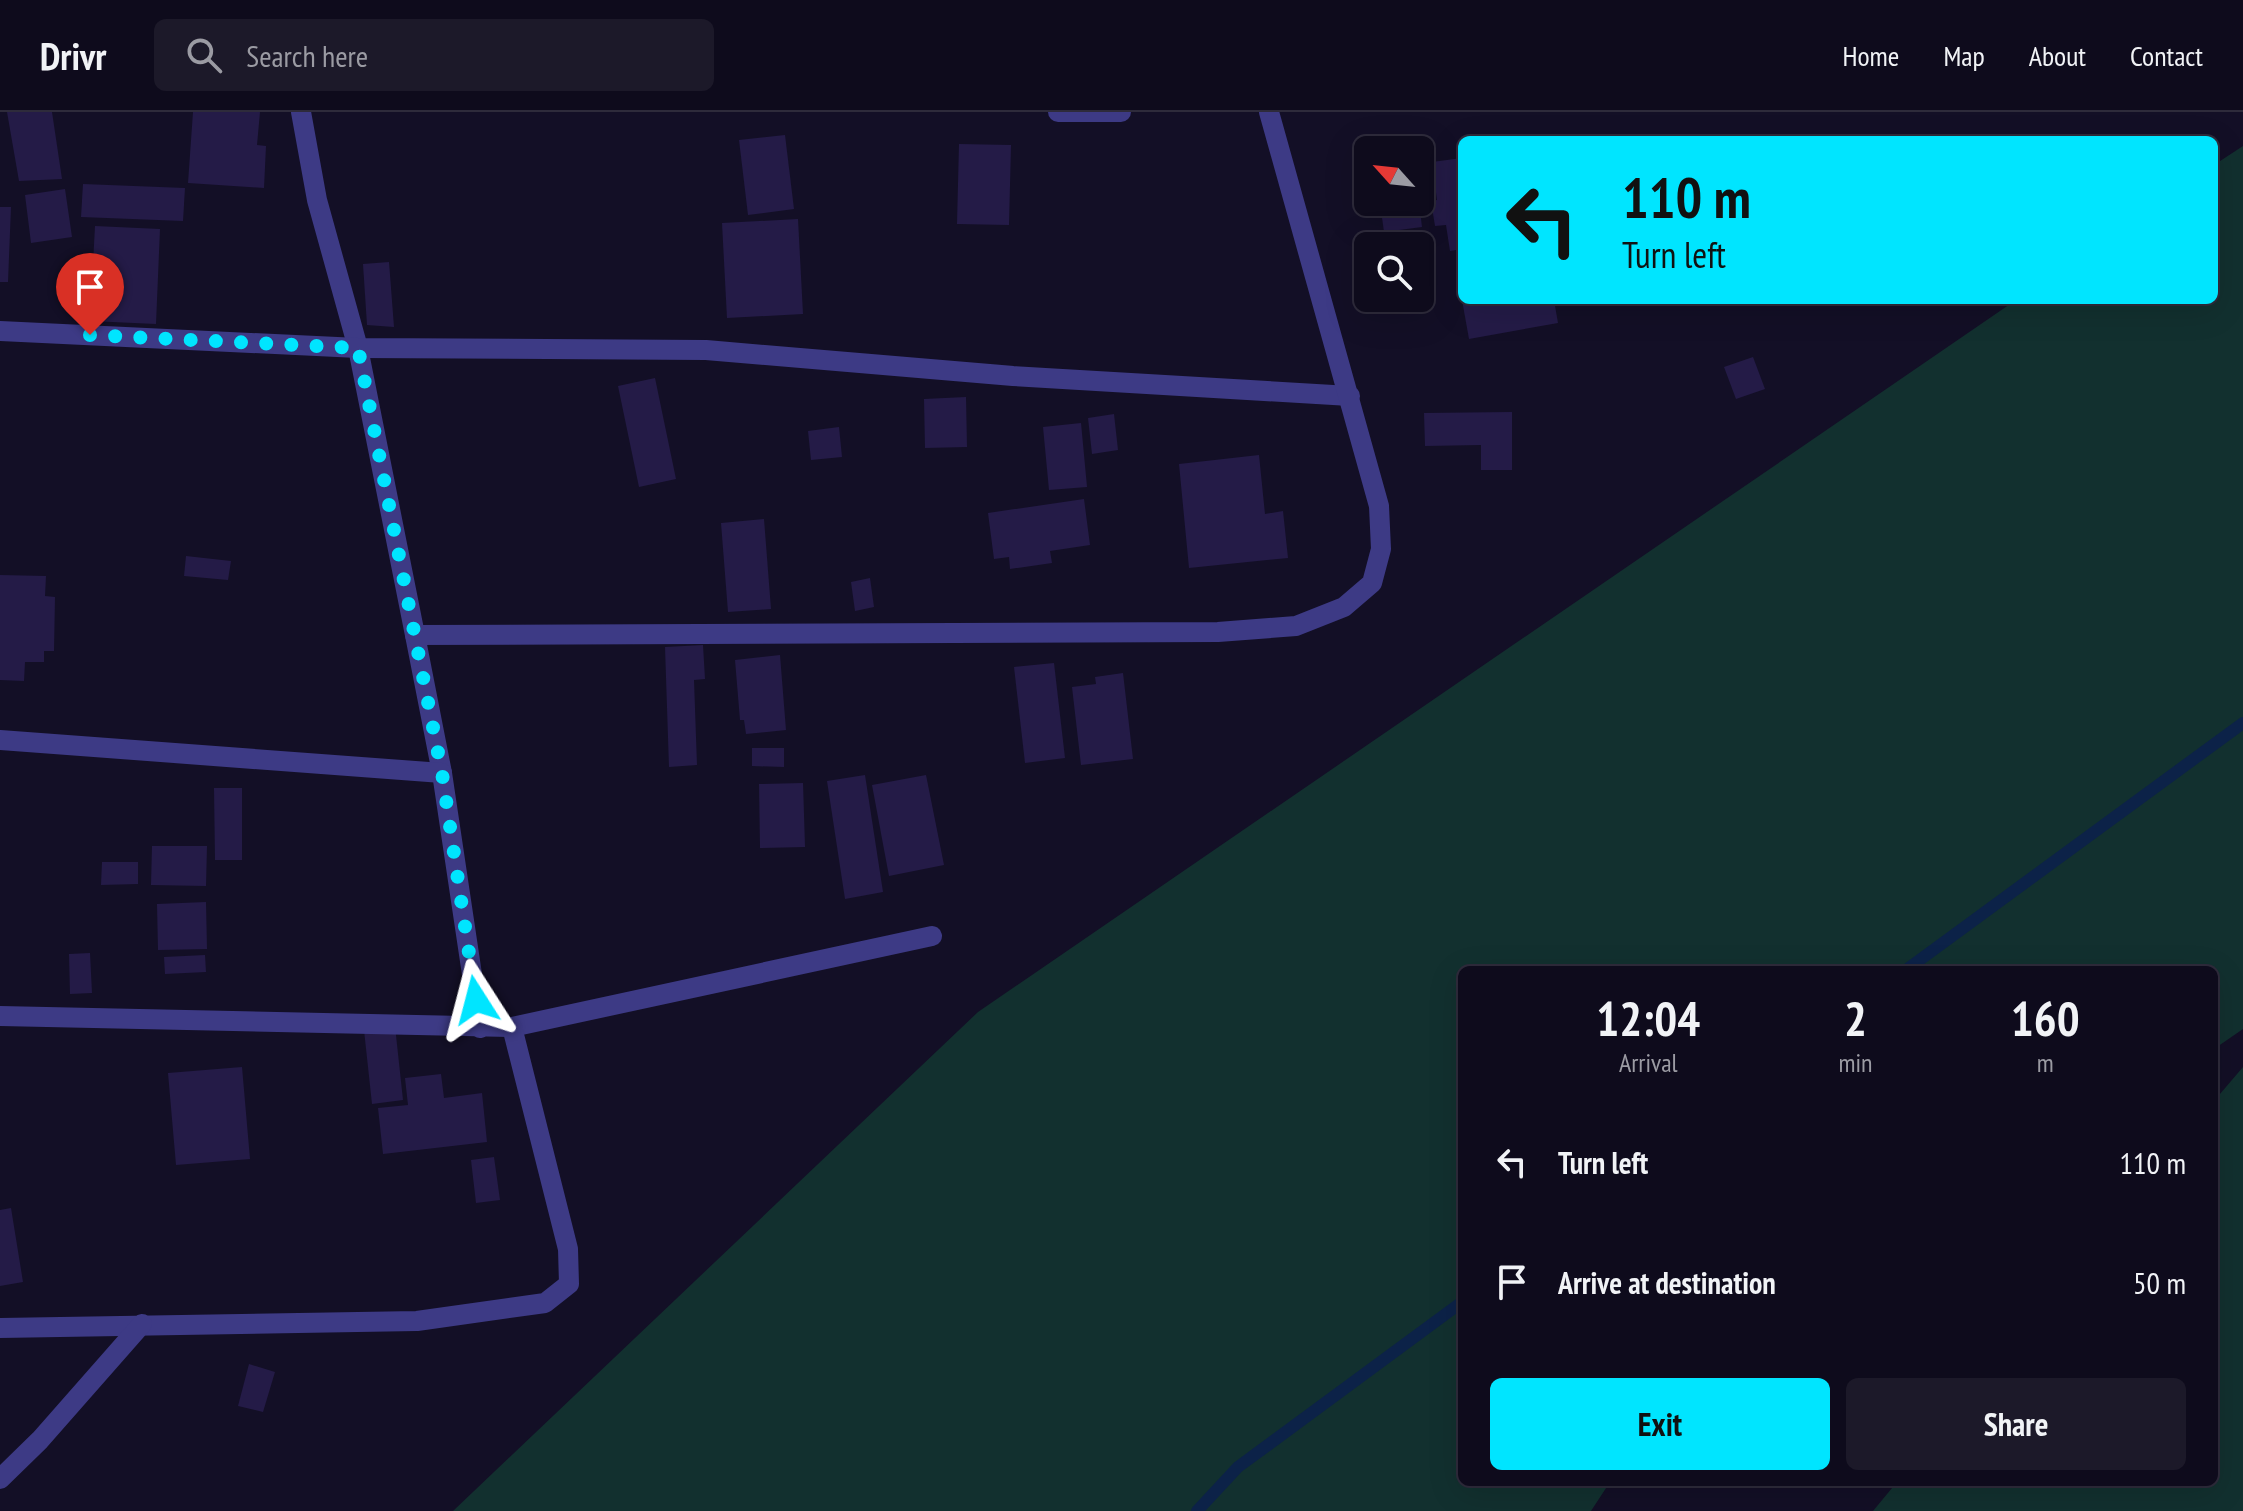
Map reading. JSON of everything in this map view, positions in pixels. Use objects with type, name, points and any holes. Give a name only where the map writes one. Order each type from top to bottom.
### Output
[{"type":"street","points":[[301,112],[317,200],[358,348],[442,773],[480,1028]]},
{"type":"street","points":[[1058,112],[1121,112]]},
{"type":"street","points":[[415,635],[1218,632],[1296,626],[1344,607],[1372,583],[1381,549],[1379,506],[1269,112]]},
{"type":"street","points":[[0,331],[358,348],[706,350],[1013,376],[1350,396]]},
{"type":"street","points":[[0,740],[442,773]]},
{"type":"street","points":[[0,1016],[512,1027],[932,936]]},
{"type":"street","points":[[0,1328],[417,1321],[545,1303],[569,1284],[568,1249],[512,1027]]},
{"type":"street","points":[[0,1479],[40,1440],[142,1324]]},
{"type":"green space","points":[[2243,146],[2243,1029],[2218,1046],[2218,966],[1458,966],[1458,1486],[1607,1486],[1591,1511],[453,1511],[978,1012],[2010,304],[2218,304],[2218,162]]},
{"type":"green space","points":[[2243,1067],[2243,1511],[1873,1511],[1894,1486],[2218,1486],[2218,1096]]},
{"type":"building","points":[[7,112],[52,112],[62,179],[19,181]]},
{"type":"building","points":[[193,112],[260,112],[257,145],[266,146],[264,188],[188,183]]},
{"type":"building","points":[[785,135],[794,209],[748,215],[739,140]]},
{"type":"building","points":[[959,144],[1011,145],[1009,225],[957,224]]},
{"type":"building","points":[[1458,159],[1458,250],[1450,251],[1446,225],[1435,226],[1434,200],[1437,200],[1434,162]]},
{"type":"building","points":[[83,184],[185,188],[183,221],[81,217]]},
{"type":"building","points":[[65,189],[72,237],[31,243],[25,195]]},
{"type":"building","points":[[0,207],[11,207],[8,282],[0,282]]},
{"type":"building","points":[[1382,216],[1421,216],[1422,227],[1384,232]]},
{"type":"building","points":[[798,219],[803,314],[727,318],[722,223]]},
{"type":"building","points":[[95,226],[160,229],[156,324],[90,321]]},
{"type":"building","points":[[389,262],[394,327],[367,325],[363,264]]},
{"type":"building","points":[[1463,304],[1555,304],[1558,323],[1469,339]]},
{"type":"building","points":[[1753,357],[1765,389],[1736,399],[1724,367]]},
{"type":"building","points":[[655,378],[676,479],[639,487],[618,386]]},
{"type":"building","points":[[966,397],[967,447],[925,448],[924,399]]},
{"type":"building","points":[[1512,412],[1512,470],[1481,470],[1481,445],[1425,446],[1424,413]]},
{"type":"building","points":[[1114,414],[1118,450],[1092,454],[1088,418]]},
{"type":"building","points":[[1081,423],[1087,487],[1049,490],[1043,427]]},
{"type":"building","points":[[839,427],[842,457],[811,460],[808,431]]},
{"type":"building","points":[[1259,455],[1265,514],[1283,511],[1288,558],[1189,568],[1179,464]]},
{"type":"building","points":[[1084,499],[1090,545],[1050,551],[1052,563],[1010,569],[1009,557],[994,559],[988,513]]},
{"type":"building","points":[[764,519],[771,609],[728,612],[721,523]]},
{"type":"building","points":[[186,556],[231,561],[228,580],[184,576]]},
{"type":"building","points":[[0,575],[46,576],[45,596],[55,597],[54,651],[44,651],[44,662],[25,662],[24,681],[0,680]]},
{"type":"building","points":[[870,578],[874,607],[855,611],[851,582]]},
{"type":"building","points":[[703,645],[705,679],[694,680],[697,765],[669,767],[665,647]]},
{"type":"building","points":[[780,655],[786,730],[746,734],[744,720],[740,720],[735,660]]},
{"type":"building","points":[[1054,663],[1065,758],[1025,763],[1014,667]]},
{"type":"building","points":[[1123,673],[1133,759],[1081,765],[1072,687],[1096,684],[1095,677]]},
{"type":"building","points":[[752,748],[784,748],[784,767],[752,766]]},
{"type":"building","points":[[865,775],[883,892],[845,899],[827,781]]},
{"type":"building","points":[[926,775],[944,865],[889,876],[872,785]]},
{"type":"building","points":[[803,783],[805,847],[760,848],[759,784]]},
{"type":"building","points":[[214,788],[242,788],[242,860],[215,860]]},
{"type":"building","points":[[152,846],[207,846],[206,886],[151,885]]},
{"type":"building","points":[[102,862],[138,862],[138,884],[101,885]]},
{"type":"building","points":[[206,902],[207,949],[158,950],[157,904]]},
{"type":"building","points":[[90,953],[92,993],[70,994],[69,954]]},
{"type":"building","points":[[205,955],[206,972],[165,974],[164,957]]},
{"type":"building","points":[[395,1026],[403,1100],[372,1104],[364,1030]]},
{"type":"building","points":[[242,1067],[250,1159],[176,1165],[168,1073]]},
{"type":"building","points":[[441,1074],[444,1098],[482,1093],[487,1142],[383,1154],[378,1108],[408,1105],[405,1078]]},
{"type":"building","points":[[494,1157],[500,1200],[476,1203],[471,1160]]},
{"type":"building","points":[[11,1208],[23,1282],[0,1286],[0,1210]]},
{"type":"building","points":[[249,1364],[275,1372],[263,1412],[238,1406]]},
{"type":"waterway","points":[[1911,966],[2243,723]]},
{"type":"waterway","points":[[1197,1511],[1238,1467],[1458,1305]]},
{"type":"route","points":[[90,335],[358,348],[442,773],[476,1000]]}]
